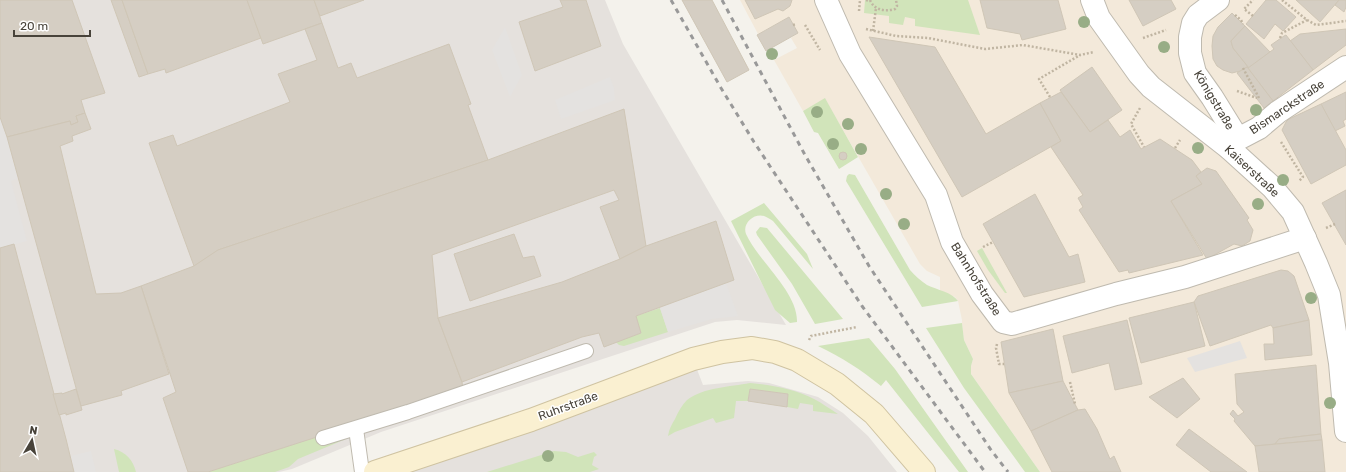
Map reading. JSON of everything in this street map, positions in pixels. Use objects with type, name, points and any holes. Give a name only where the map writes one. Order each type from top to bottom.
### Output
[{"type":"main road","name":"Ruhrstraße","points":[[375,472],[531,420],[693,359],[722,352],[752,348],[775,352],[797,360],[837,384],[874,414],[924,472]]},
{"type":"street","name":"Bahnhofstraße","points":[[826,0],[850,54],[936,195],[952,242],[982,294],[1004,322],[1012,324],[1116,294],[1185,277],[1305,238]]},
{"type":"street","name":"Kaiserstraße","points":[[1092,0],[1099,18],[1139,74],[1151,87],[1233,144],[1272,187],[1292,212],[1305,238],[1329,295],[1340,364],[1346,431]]},
{"type":"street","name":"Königstraße","points":[[1218,0],[1198,15],[1193,23],[1190,38],[1190,52],[1195,73],[1212,97],[1233,144]]},
{"type":"street","name":"Bismarckstraße","points":[[1233,144],[1259,128],[1278,112],[1346,67]]},
{"type":"lane","points":[[322,438],[356,429],[586,351]]},
{"type":"lane","points":[[356,429],[362,472]]},
{"type":"path","points":[[866,0],[870,0],[876,8],[873,31]]},
{"type":"path","points":[[876,8],[890,10],[895,9],[896,0]]},
{"type":"path","points":[[1253,0],[1244,9],[1253,16]]},
{"type":"path","points":[[1282,0],[1307,20],[1316,25],[1346,21]]},
{"type":"path","points":[[1280,38],[1282,33],[1307,20]]},
{"type":"path","points":[[1146,37],[1167,30]]},
{"type":"path","points":[[896,36],[928,38],[986,49],[1023,45],[1080,55]]},
{"type":"path","points":[[1050,97],[1039,79],[1080,55],[1118,46]]},
{"type":"path","points":[[1232,89],[1259,99],[1243,68]]},
{"type":"path","points":[[1144,147],[1132,124],[1151,87]]},
{"type":"path","points":[[1278,112],[1274,131],[1303,177]]},
{"type":"path","points":[[811,336],[857,327]]},
{"type":"path","points":[[996,348],[999,364],[1004,364]]},
{"type":"path","points":[[1070,382],[1075,404]]},
{"type":"shaded area","points":[[0,0],[605,0],[623,44],[786,325],[737,320],[715,322],[381,432],[292,469],[279,472],[0,472]]},
{"type":"shaded area","points":[[740,0],[1346,0],[1346,472],[1040,472],[971,374],[973,359],[964,340],[958,301],[955,297],[940,291],[940,277],[927,271],[920,264],[825,99],[803,111],[774,60],[797,48],[791,38],[798,33],[789,17],[758,34]]},
{"type":"shaded area","points":[[505,27],[522,75],[510,97],[492,50]]},
{"type":"shaded area","points":[[610,77],[614,88],[615,100],[561,119],[555,100]]},
{"type":"shaded area","points":[[0,117],[18,178],[11,181],[27,241],[0,248]]},
{"type":"shaded area","points":[[726,283],[738,316],[712,319],[668,332],[660,308]]},
{"type":"shaded area","points":[[1240,341],[1247,358],[1195,372],[1187,358]]},
{"type":"shaded area","points":[[693,359],[703,385],[748,381],[769,383],[818,397],[843,413],[868,436],[897,472],[375,472]]},
{"type":"shaded area","points":[[91,451],[96,472],[74,472],[71,456]]},
{"type":"green space","points":[[865,0],[968,0],[980,35],[915,26],[915,19],[905,17],[903,25],[889,23],[889,16],[864,13]]},
{"type":"green space","points":[[825,98],[858,157],[839,169],[818,133],[814,132],[803,111]]},
{"type":"green space","points":[[849,174],[855,175],[910,270],[927,285],[952,295],[958,301],[922,307],[846,181]]},
{"type":"green space","points":[[764,203],[807,254],[813,269],[773,221],[760,215],[753,217],[747,223],[745,230],[746,234],[759,255],[791,299],[796,311],[797,322],[790,323],[775,310],[731,221]]},
{"type":"green space","points":[[760,227],[767,228],[843,319],[815,324],[792,284],[757,235],[756,232]]},
{"type":"green space","points":[[982,248],[1007,293],[1005,293],[988,270],[977,251]]},
{"type":"green space","points":[[660,308],[668,332],[624,346],[619,345],[616,342],[641,333],[636,316]]},
{"type":"green space","points":[[962,323],[964,340],[973,359],[971,374],[1040,472],[1025,472],[964,388],[926,328]]},
{"type":"green space","points":[[869,338],[895,369],[968,472],[959,472],[886,380],[881,386],[851,364],[818,346]]},
{"type":"green space","points":[[750,383],[775,386],[791,390],[817,401],[838,414],[813,411],[813,405],[800,403],[798,409],[787,407],[788,394],[750,389],[748,401],[736,401],[734,418],[716,423],[713,418],[668,436],[677,414],[687,400],[701,392]]},
{"type":"green space","points":[[346,435],[346,439],[298,459],[289,467],[275,472],[208,472],[316,437],[318,443]]},
{"type":"green space","points":[[114,449],[122,452],[128,457],[136,472],[119,472]]},
{"type":"green space","points":[[554,451],[566,452],[578,457],[594,452],[597,455],[594,457],[592,465],[599,469],[590,472],[487,472]]},
{"type":"building","points":[[0,0],[72,0],[105,93],[81,100],[85,113],[76,116],[78,122],[71,125],[70,121],[7,137],[0,117]]},
{"type":"building","points":[[111,0],[122,0],[148,74],[139,77]]},
{"type":"building","points":[[122,0],[247,0],[261,38],[166,73],[165,69],[148,74]]},
{"type":"building","points":[[247,0],[314,0],[322,23],[263,44]]},
{"type":"building","points":[[314,0],[364,0],[320,16]]},
{"type":"building","points":[[560,0],[586,0],[601,46],[535,71],[519,22],[563,7]]},
{"type":"building","points":[[682,0],[712,0],[749,70],[727,82]]},
{"type":"building","points":[[745,0],[792,0],[790,6],[783,11],[778,9],[755,19]]},
{"type":"building","points":[[980,0],[1058,0],[1066,29],[1022,40],[1020,34],[987,28]]},
{"type":"building","points":[[1129,0],[1171,0],[1176,9],[1143,26]]},
{"type":"building","points":[[1266,0],[1276,0],[1296,17],[1283,31],[1275,24],[1264,39],[1246,24]]},
{"type":"building","points":[[1296,0],[1339,0],[1320,22]]},
{"type":"building","points":[[1339,0],[1346,0],[1344,12],[1335,5]]},
{"type":"building","points":[[1232,13],[1245,26],[1231,41],[1233,48],[1249,68],[1247,67],[1232,73],[1217,66],[1213,59],[1212,46],[1213,36],[1218,27]]},
{"type":"building","points":[[789,17],[798,33],[766,51],[757,35]]},
{"type":"building","points":[[322,23],[338,68],[351,63],[357,78],[449,44],[471,104],[468,105],[488,160],[218,250],[194,266],[149,143],[173,135],[177,146],[290,102],[278,74],[317,60],[305,29]]},
{"type":"building","points":[[1245,26],[1270,52],[1249,68],[1233,48],[1231,41]]},
{"type":"building","points":[[1346,29],[1346,45],[1313,70],[1290,41],[1300,34]]},
{"type":"building","points":[[1286,35],[1313,70],[1273,101],[1248,68],[1274,49],[1271,45]]},
{"type":"building","points":[[869,37],[935,47],[986,134],[1040,103],[1061,141],[962,197]]},
{"type":"building","points":[[1092,67],[1122,110],[1090,132],[1060,90]]},
{"type":"building","points":[[1247,67],[1273,101],[1264,108],[1237,73]]},
{"type":"building","points":[[1061,92],[1090,132],[1108,120],[1120,137],[1130,130],[1141,149],[1160,139],[1192,160],[1201,172],[1196,176],[1202,184],[1171,201],[1203,255],[1129,273],[1128,270],[1119,272],[1079,210],[1083,207],[1078,198],[1083,195],[1051,147],[1061,141],[1040,103]]},
{"type":"building","points":[[1346,92],[1346,119],[1343,121],[1345,126],[1335,131],[1321,104]]},
{"type":"building","points":[[1321,104],[1346,150],[1346,165],[1311,184],[1282,130],[1289,119]]},
{"type":"building","points":[[624,109],[646,246],[620,259],[600,207],[619,200],[614,190],[432,255],[438,318],[462,382],[463,390],[208,472],[188,472],[163,398],[176,392],[141,286],[194,266],[218,250],[488,160]]},
{"type":"building","points":[[85,113],[91,129],[72,136],[73,141],[60,146],[96,294],[121,293],[141,286],[169,374],[121,391],[122,395],[81,406],[7,137],[70,121],[71,125],[78,122],[76,116]]},
{"type":"building","points":[[843,152],[846,153],[846,159],[843,160],[840,159],[839,156],[840,153]]},
{"type":"building","points":[[1207,168],[1216,171],[1249,218],[1247,220],[1253,230],[1250,241],[1242,246],[1234,244],[1207,259],[1171,201],[1202,184],[1196,176]]},
{"type":"building","points":[[1346,190],[1346,245],[1322,203]]},
{"type":"building","points":[[1035,194],[1069,257],[1078,254],[1085,282],[1024,297],[983,224]]},
{"type":"building","points":[[716,221],[734,280],[636,316],[641,333],[604,347],[599,333],[582,337],[462,382],[438,318],[562,282],[620,259],[646,246]]},
{"type":"building","points":[[514,234],[523,258],[534,256],[541,276],[470,301],[454,254]]},
{"type":"building","points":[[14,244],[74,472],[0,472],[0,248]]},
{"type":"building","points":[[1281,270],[1288,271],[1294,276],[1309,320],[1273,328],[1271,325],[1210,346],[1194,302],[1198,296]]},
{"type":"building","points":[[1194,302],[1205,346],[1141,363],[1129,318]]},
{"type":"building","points":[[1127,320],[1142,384],[1115,390],[1109,363],[1072,373],[1063,336]]},
{"type":"building","points":[[1309,320],[1312,355],[1265,360],[1264,344],[1274,344],[1273,328]]},
{"type":"building","points":[[1053,329],[1063,381],[1009,393],[1001,342]]},
{"type":"building","points":[[1316,365],[1321,434],[1279,439],[1275,444],[1255,446],[1230,414],[1233,410],[1238,416],[1244,412],[1237,404],[1235,374]]},
{"type":"building","points":[[1183,378],[1200,399],[1177,418],[1149,397]]},
{"type":"building","points":[[1063,381],[1078,410],[1031,431],[1009,393]]},
{"type":"building","points":[[76,389],[82,410],[66,415],[66,413],[59,415],[53,394],[62,394]]},
{"type":"building","points":[[750,389],[788,394],[787,407],[748,401]]},
{"type":"building","points":[[1085,409],[1097,429],[1110,459],[1114,456],[1121,472],[1052,472],[1031,431],[1078,410]]},
{"type":"building","points":[[1189,429],[1247,472],[1211,472],[1176,445]]},
{"type":"building","points":[[1321,434],[1322,440],[1275,444],[1279,439]]},
{"type":"building","points":[[1322,440],[1325,472],[1259,472],[1255,446]]},
{"type":"railway","points":[[671,0],[721,88],[754,142],[862,306],[985,472]]},
{"type":"railway","points":[[722,0],[805,155],[869,266],[991,450],[1008,472]]}]
